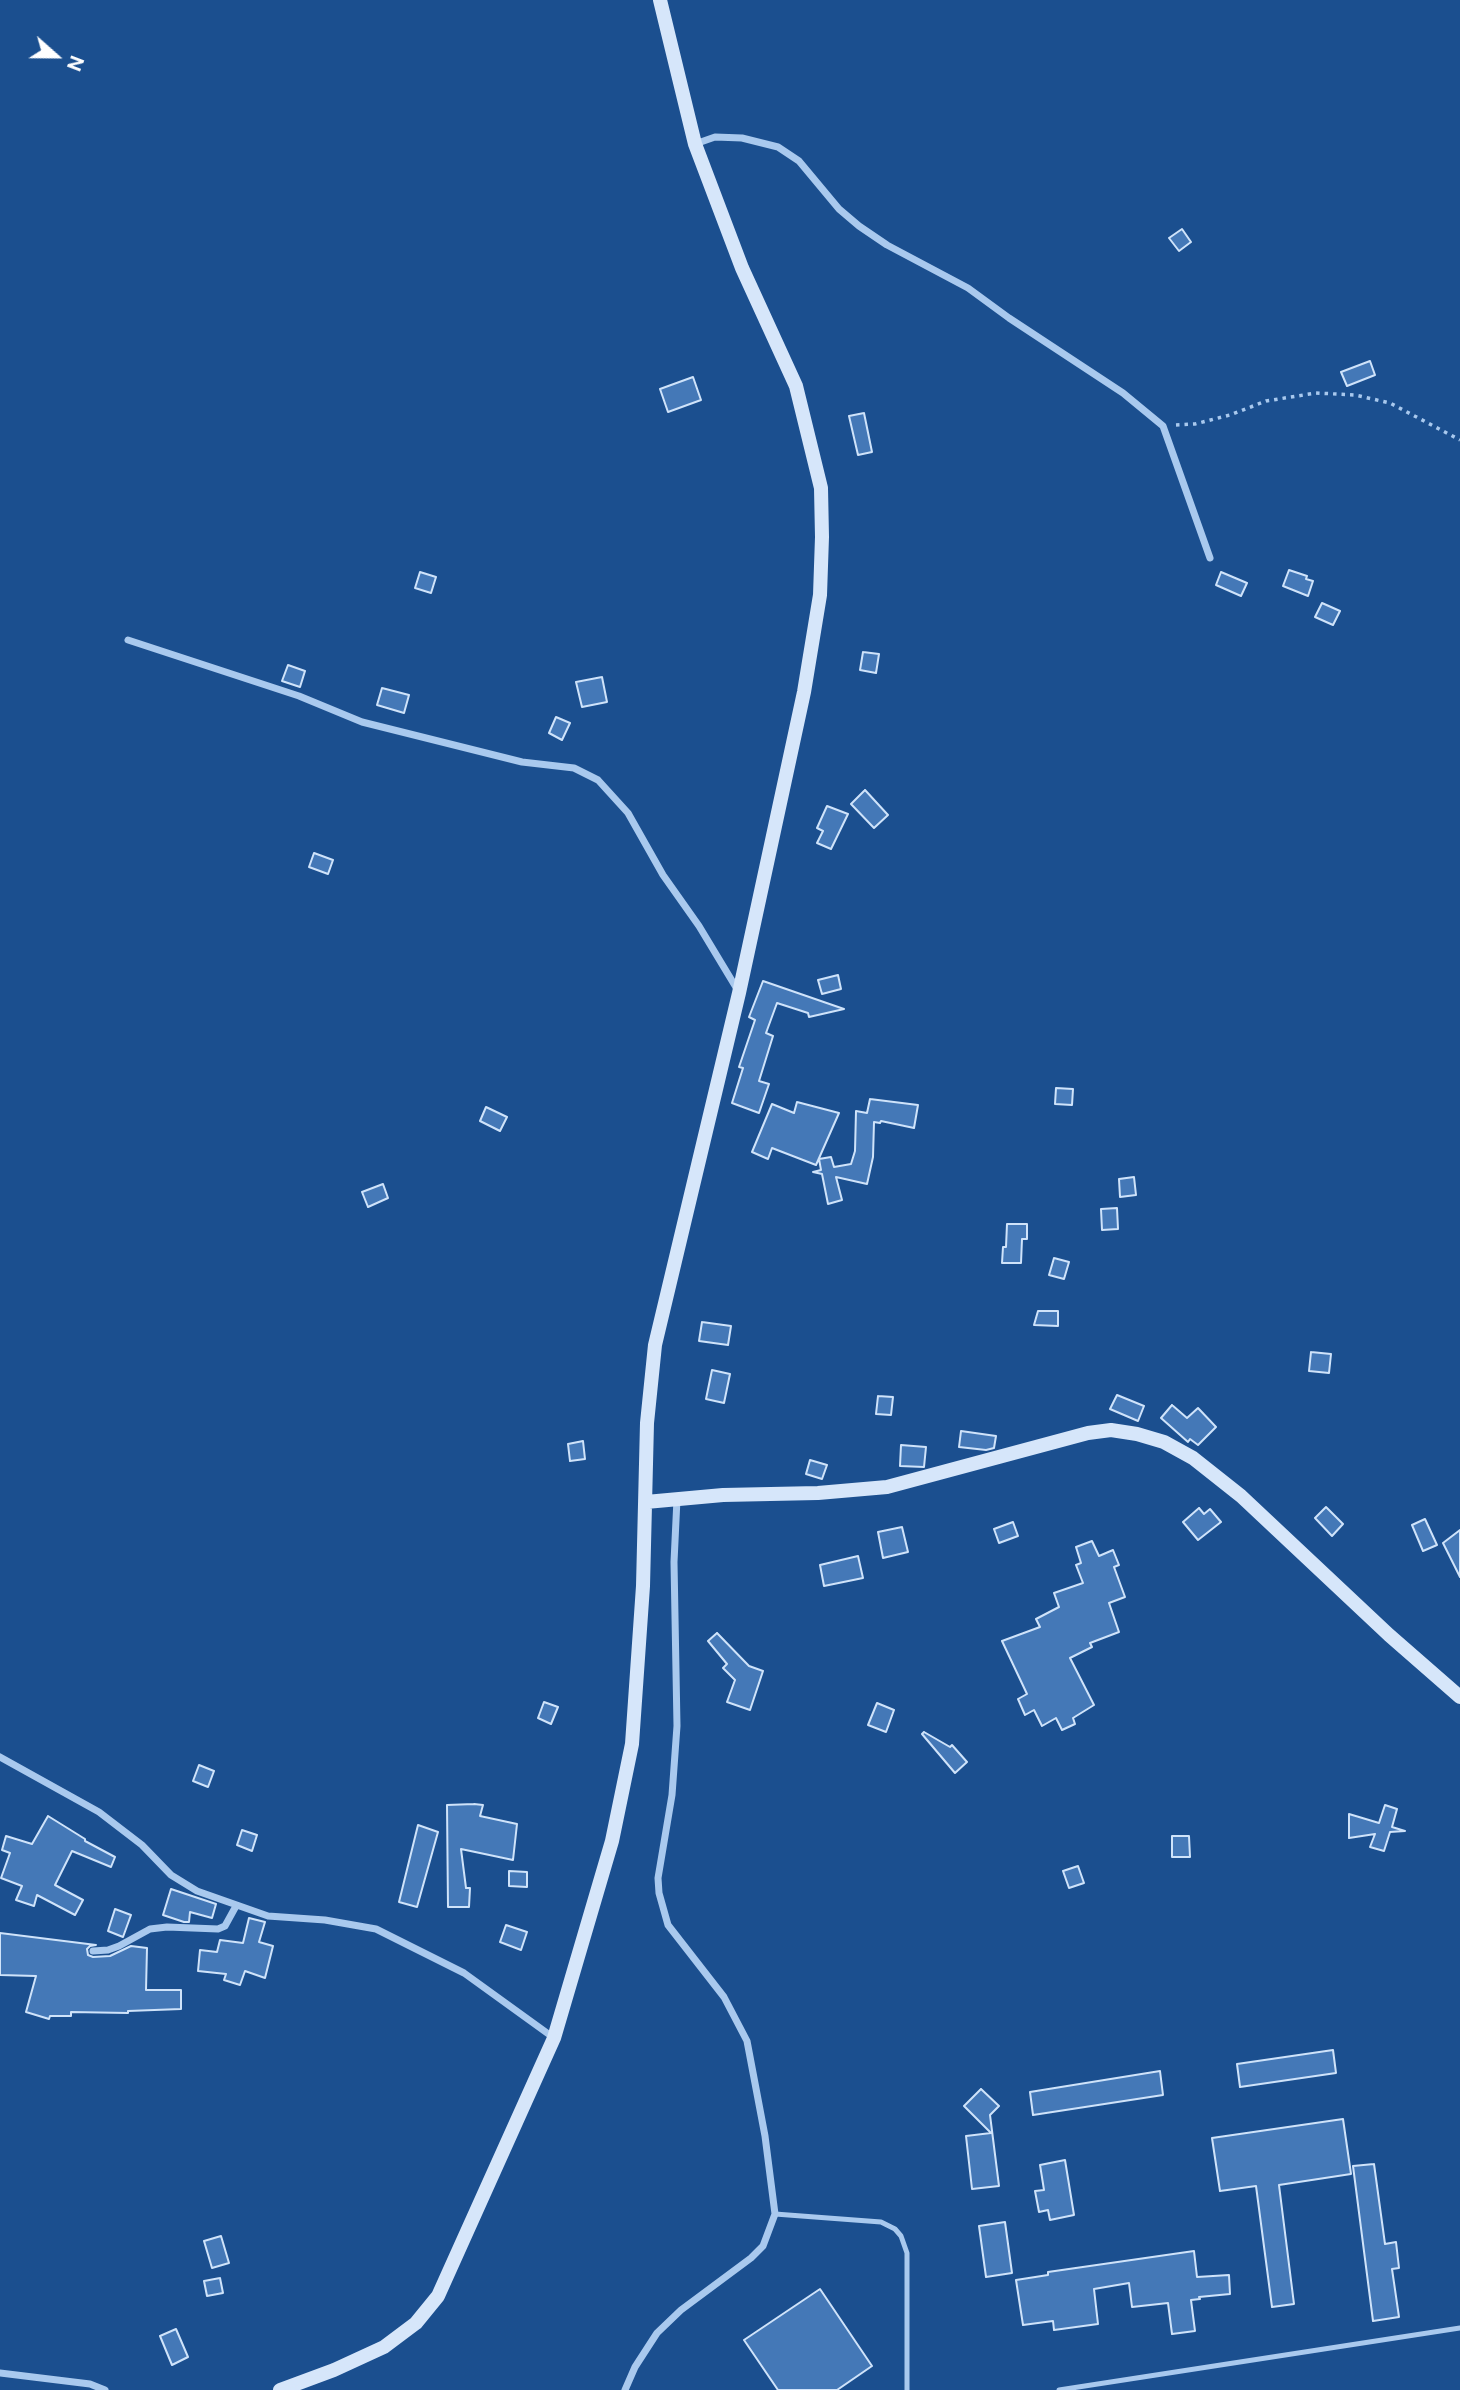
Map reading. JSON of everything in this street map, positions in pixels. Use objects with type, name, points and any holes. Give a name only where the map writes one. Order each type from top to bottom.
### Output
[{"type":"street","points":[[280,2390],[334,2370],[384,2347],[416,2323],[439,2296],[554,2038],[612,1841],[632,1744],[643,1586],[646,1423],[655,1345],[739,993],[804,692],[820,595],[821,488],[796,386],[742,268],[695,144],[660,0]]},
{"type":"street","points":[[695,144],[715,137],[742,138],[778,147],[799,161],[839,209],[859,226],[887,245],[968,288],[1123,393],[1163,426],[1210,558]]},
{"type":"street","points":[[128,640],[299,696],[362,722],[522,762],[574,768],[598,780],[628,813],[663,875],[699,926],[739,993]]},
{"type":"street","points":[[646,1502],[887,1487],[1088,1433],[1111,1430],[1137,1434],[1164,1442],[1193,1458],[1231,1488],[1460,1697]]},
{"type":"street","points":[[625,2390],[635,2367],[657,2333],[681,2310],[763,2246],[775,2214],[765,2136],[747,2041],[723,1997],[668,1925],[659,1893],[658,1878],[672,1795],[677,1726],[674,1562],[677,1498]]},
{"type":"street","points":[[0,1757],[99,1812],[142,1845],[171,1875],[197,1891],[268,1916],[325,1920],[376,1929],[464,1973],[554,2038]]},
{"type":"street","points":[[93,1951],[119,1946],[150,1929],[218,1929],[225,1926],[236,1906]]},
{"type":"street","points":[[0,2373],[90,2384],[105,2390]]},
{"type":"lane","points":[[775,2214],[881,2222],[895,2229],[901,2236],[906,2253],[906,2390]]},
{"type":"lane","points":[[1059,2390],[1460,2328]]},
{"type":"path","points":[[1163,426],[1195,424],[1230,415],[1266,401],[1316,393],[1355,395],[1390,404],[1460,440]]},
{"type":"building","points":[[1182,229],[1191,242],[1179,251],[1169,238]]},
{"type":"building","points":[[1370,361],[1375,375],[1347,386],[1341,372]]},
{"type":"building","points":[[693,377],[701,400],[668,412],[660,389]]},
{"type":"building","points":[[864,413],[872,452],[858,455],[849,416]]},
{"type":"building","points":[[1289,570],[1313,581],[1308,596],[1283,586]]},
{"type":"building","points":[[420,572],[436,577],[431,593],[415,588]]},
{"type":"building","points":[[1221,572],[1247,583],[1241,596],[1216,585]]},
{"type":"building","points":[[1322,603],[1340,611],[1333,625],[1315,617]]},
{"type":"building","points":[[863,652],[879,654],[876,673],[860,670]]},
{"type":"building","points":[[288,665],[305,671],[300,687],[282,681]]},
{"type":"building","points":[[602,677],[607,702],[582,707],[576,682]]},
{"type":"building","points":[[382,688],[409,695],[404,713],[377,705]]},
{"type":"building","points":[[556,717],[570,723],[562,740],[549,733]]},
{"type":"building","points":[[865,790],[888,815],[874,828],[851,804]]},
{"type":"building","points":[[827,806],[848,814],[831,849],[817,843],[823,831],[817,828]]},
{"type":"building","points":[[314,853],[333,860],[328,874],[309,867]]},
{"type":"building","points":[[838,975],[841,989],[822,994],[818,980]]},
{"type":"building","points":[[763,981],[844,1009],[809,1017],[808,1013],[777,1003],[766,1033],[773,1036],[759,1081],[769,1084],[759,1113],[732,1103],[743,1068],[739,1067],[755,1020],[749,1017]]},
{"type":"building","points":[[1056,1088],[1073,1089],[1072,1105],[1055,1104]]},
{"type":"building","points":[[870,1099],[918,1105],[914,1128],[874,1122],[873,1157],[867,1184],[836,1177],[842,1200],[828,1204],[822,1174],[813,1172],[821,1170],[819,1159],[831,1157],[834,1167],[851,1164],[855,1151],[856,1111],[867,1113]]},
{"type":"building","points":[[797,1102],[839,1113],[816,1165],[772,1148],[768,1159],[752,1152],[772,1104],[794,1113]]},
{"type":"building","points":[[486,1107],[507,1117],[500,1131],[480,1121]]},
{"type":"building","points":[[1134,1177],[1136,1195],[1120,1197],[1119,1179]]},
{"type":"building","points":[[383,1184],[388,1198],[368,1207],[362,1192]]},
{"type":"building","points":[[1117,1208],[1118,1229],[1102,1230],[1101,1209]]},
{"type":"building","points":[[1007,1224],[1027,1224],[1027,1239],[1022,1239],[1021,1263],[1002,1263]]},
{"type":"building","points":[[1054,1258],[1069,1262],[1064,1279],[1049,1275]]},
{"type":"building","points":[[1038,1311],[1058,1311],[1058,1326],[1034,1325]]},
{"type":"building","points":[[702,1322],[731,1326],[728,1345],[699,1341]]},
{"type":"building","points":[[1311,1352],[1331,1354],[1329,1373],[1309,1371]]},
{"type":"building","points":[[712,1370],[730,1374],[724,1403],[706,1399]]},
{"type":"building","points":[[1117,1395],[1144,1406],[1138,1421],[1110,1409]]},
{"type":"building","points":[[878,1396],[893,1397],[891,1415],[876,1414]]},
{"type":"building","points":[[1172,1405],[1187,1418],[1198,1408],[1216,1427],[1198,1445],[1190,1439],[1188,1442],[1161,1418]]},
{"type":"building","points":[[961,1431],[996,1436],[994,1448],[986,1450],[959,1447]]},
{"type":"building","points":[[583,1441],[585,1459],[570,1461],[568,1444]]},
{"type":"building","points":[[901,1445],[926,1447],[924,1467],[900,1466]]},
{"type":"building","points":[[810,1460],[827,1465],[822,1479],[806,1474]]},
{"type":"building","points":[[1326,1507],[1343,1524],[1332,1536],[1315,1518]]},
{"type":"building","points":[[1199,1508],[1204,1514],[1210,1509],[1221,1522],[1198,1540],[1183,1522]]},
{"type":"building","points":[[1425,1519],[1437,1545],[1423,1551],[1412,1525]]},
{"type":"building","points":[[1013,1522],[1018,1536],[999,1543],[994,1529]]},
{"type":"building","points":[[902,1527],[908,1552],[883,1558],[878,1532]]},
{"type":"building","points":[[1460,1530],[1460,1577],[1443,1543]]},
{"type":"building","points":[[1092,1541],[1099,1556],[1113,1550],[1119,1565],[1114,1567],[1125,1597],[1109,1603],[1119,1632],[1090,1643],[1092,1647],[1070,1658],[1094,1705],[1073,1718],[1075,1724],[1062,1730],[1056,1718],[1042,1726],[1034,1710],[1025,1715],[1018,1699],[1027,1694],[1002,1641],[1040,1627],[1036,1619],[1059,1607],[1054,1593],[1083,1583],[1076,1565],[1081,1563],[1076,1547]]},
{"type":"building","points":[[858,1556],[863,1578],[824,1586],[820,1565]]},
{"type":"building","points":[[717,1633],[749,1666],[763,1671],[750,1710],[727,1702],[735,1680],[723,1668],[727,1664],[708,1641]]},
{"type":"building","points":[[544,1702],[558,1707],[551,1724],[538,1718]]},
{"type":"building","points":[[877,1703],[894,1710],[886,1732],[868,1725]]},
{"type":"building","points":[[924,1732],[950,1747],[952,1745],[967,1762],[955,1773],[922,1734]]},
{"type":"building","points":[[199,1765],[214,1771],[208,1787],[193,1781]]},
{"type":"building","points":[[447,1805],[483,1805],[480,1816],[517,1824],[513,1860],[461,1849],[466,1888],[470,1888],[469,1907],[448,1907]]},
{"type":"building","points":[[1385,1805],[1397,1809],[1392,1827],[1405,1831],[1390,1832],[1384,1851],[1370,1847],[1375,1834],[1349,1838],[1349,1814],[1379,1823]]},
{"type":"building","points":[[48,1816],[115,1857],[111,1867],[72,1851],[55,1885],[83,1900],[75,1915],[37,1895],[34,1906],[16,1900],[22,1886],[1,1878],[10,1853],[2,1850],[6,1836],[32,1844]]},
{"type":"building","points":[[418,1825],[438,1832],[417,1907],[399,1902]]},
{"type":"building","points":[[242,1830],[257,1835],[252,1851],[237,1845]]},
{"type":"building","points":[[1172,1836],[1189,1836],[1190,1857],[1172,1857]]},
{"type":"building","points":[[1078,1866],[1084,1883],[1069,1888],[1063,1871]]},
{"type":"building","points":[[509,1871],[527,1872],[527,1887],[509,1886]]},
{"type":"building","points":[[171,1889],[216,1904],[212,1918],[190,1912],[189,1922],[184,1922],[163,1915]]},
{"type":"building","points":[[115,1909],[131,1915],[123,1937],[108,1931]]},
{"type":"building","points":[[249,1918],[265,1922],[259,1942],[273,1946],[265,1978],[245,1971],[240,1985],[224,1980],[226,1974],[198,1971],[200,1950],[217,1952],[220,1940],[243,1943]]},
{"type":"building","points":[[506,1925],[527,1932],[521,1950],[500,1942]]},
{"type":"building","points":[[0,1933],[96,1945],[87,1949],[88,1955],[93,1957],[110,1956],[131,1946],[147,1948],[146,1990],[181,1990],[181,2009],[128,2013],[71,2012],[71,2016],[50,2016],[49,2019],[26,2012],[36,1976],[0,1975]]},
{"type":"building","points":[[1333,2050],[1336,2073],[1240,2087],[1237,2064]]},
{"type":"building","points":[[1160,2071],[1163,2095],[1033,2115],[1030,2092]]},
{"type":"building","points":[[981,2089],[999,2106],[990,2115],[999,2186],[972,2189],[966,2136],[991,2133],[964,2106]]},
{"type":"building","points":[[1343,2119],[1351,2174],[1279,2185],[1294,2304],[1272,2307],[1256,2186],[1220,2191],[1212,2138]]},
{"type":"building","points":[[1065,2160],[1074,2215],[1050,2220],[1048,2210],[1039,2212],[1035,2191],[1044,2190],[1040,2165]]},
{"type":"building","points":[[1374,2164],[1385,2244],[1396,2242],[1399,2268],[1392,2269],[1399,2317],[1373,2321],[1353,2166]]},
{"type":"building","points":[[1005,2222],[1012,2273],[986,2277],[979,2226]]},
{"type":"building","points":[[221,2236],[229,2263],[212,2268],[204,2241]]},
{"type":"building","points":[[1194,2251],[1197,2277],[1229,2275],[1230,2294],[1191,2300],[1195,2331],[1172,2334],[1168,2303],[1132,2307],[1129,2283],[1094,2289],[1098,2324],[1054,2330],[1053,2321],[1023,2325],[1016,2280],[1048,2275],[1048,2272]]},
{"type":"building","points":[[220,2278],[223,2293],[207,2296],[204,2281]]},
{"type":"building","points":[[820,2289],[872,2366],[837,2390],[778,2390],[744,2340]]},
{"type":"building","points":[[176,2329],[188,2357],[172,2365],[160,2336]]}]
